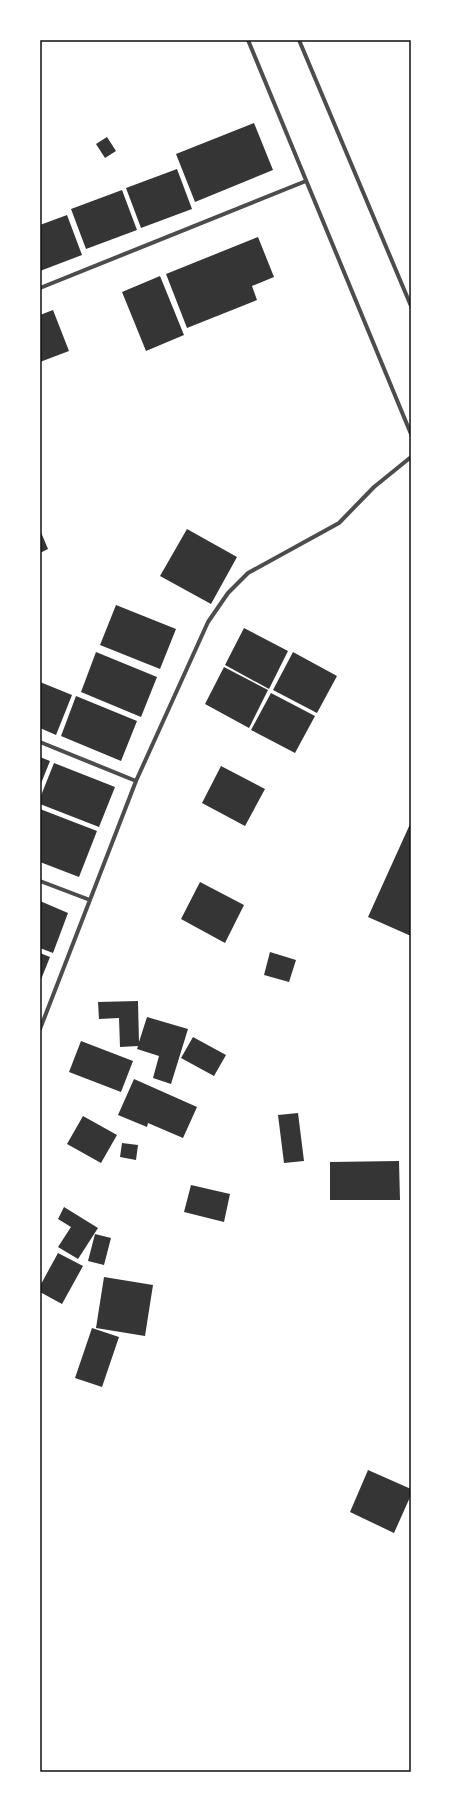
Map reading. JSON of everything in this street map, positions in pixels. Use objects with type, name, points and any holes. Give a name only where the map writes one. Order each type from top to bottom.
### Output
[{"type":"street","points":[[248,40],[411,434]]},
{"type":"street","points":[[298,40],[411,306]]},
{"type":"street","points":[[40,288],[306,181]]},
{"type":"street","points":[[40,1029],[42,1020],[136,781],[208,622],[228,593],[248,573],[339,523],[374,487],[411,457]]},
{"type":"street","points":[[40,742],[136,781]]},
{"type":"street","points":[[40,881],[90,900]]},
{"type":"building","points":[[254,123],[273,170],[195,202],[176,154]]},
{"type":"building","points":[[107,137],[116,151],[105,158],[96,144]]},
{"type":"building","points":[[177,169],[192,209],[141,228],[126,188]]},
{"type":"building","points":[[122,190],[137,230],[86,249],[71,209]]},
{"type":"building","points":[[67,215],[82,255],[40,271],[40,225]]},
{"type":"building","points":[[258,237],[274,277],[252,286],[257,300],[187,328],[166,274]]},
{"type":"building","points":[[160,276],[184,335],[146,351],[122,292]]},
{"type":"building","points":[[53,310],[69,351],[40,362],[40,315]]},
{"type":"building","points":[[187,529],[237,557],[211,604],[160,576]]},
{"type":"building","points":[[40,530],[48,549],[40,553]]},
{"type":"building","points":[[116,605],[176,629],[160,669],[100,645]]},
{"type":"building","points":[[244,628],[288,651],[269,689],[225,665]]},
{"type":"building","points":[[96,652],[157,677],[141,717],[81,692]]},
{"type":"building","points":[[293,652],[337,676],[317,713],[273,690]]},
{"type":"building","points":[[224,667],[268,690],[249,728],[205,704]]},
{"type":"building","points":[[40,682],[72,695],[56,735],[40,728]]},
{"type":"building","points":[[271,693],[315,716],[295,753],[251,730]]},
{"type":"building","points":[[76,696],[137,721],[121,761],[61,736]]},
{"type":"building","points":[[40,757],[50,761],[40,786]]},
{"type":"building","points":[[54,763],[115,787],[99,827],[40,804],[40,798]]},
{"type":"building","points":[[221,766],[265,789],[245,826],[202,803]]},
{"type":"building","points":[[40,809],[97,831],[79,877],[40,862]]},
{"type":"building","points":[[411,822],[411,936],[368,917]]},
{"type":"building","points":[[200,882],[244,905],[225,943],[181,919]]},
{"type":"building","points":[[40,901],[68,913],[53,953],[40,948]]},
{"type":"building","points":[[270,952],[296,960],[289,982],[264,975]]},
{"type":"building","points":[[40,953],[50,957],[40,982]]},
{"type":"building","points":[[138,1001],[139,1042],[147,1017],[188,1029],[171,1084],[153,1078],[159,1056],[137,1049],[138,1046],[120,1047],[119,1018],[99,1019],[98,1002]]},
{"type":"building","points":[[193,1037],[226,1055],[214,1076],[181,1058]]},
{"type":"building","points":[[81,1041],[133,1061],[121,1092],[69,1072]]},
{"type":"building","points":[[134,1079],[197,1107],[183,1138],[148,1123],[147,1127],[118,1115]]},
{"type":"building","points":[[298,1113],[304,1161],[284,1163],[278,1115]]},
{"type":"building","points":[[83,1116],[117,1135],[101,1163],[67,1144]]},
{"type":"building","points":[[122,1143],[138,1145],[136,1160],[120,1157]]},
{"type":"building","points":[[399,1161],[400,1200],[330,1200],[330,1162]]},
{"type":"building","points":[[191,1185],[230,1194],[224,1222],[184,1212]]},
{"type":"building","points":[[64,1207],[98,1228],[78,1259],[58,1247],[71,1227],[58,1219]]},
{"type":"building","points":[[95,1234],[111,1238],[104,1265],[88,1261]]},
{"type":"building","points":[[58,1253],[83,1266],[62,1304],[40,1292],[40,1286]]},
{"type":"building","points":[[104,1277],[153,1285],[145,1336],[96,1328]]},
{"type":"building","points":[[92,1328],[119,1337],[102,1387],[75,1378]]},
{"type":"building","points":[[368,1470],[411,1489],[411,1495],[394,1533],[350,1512]]}]
